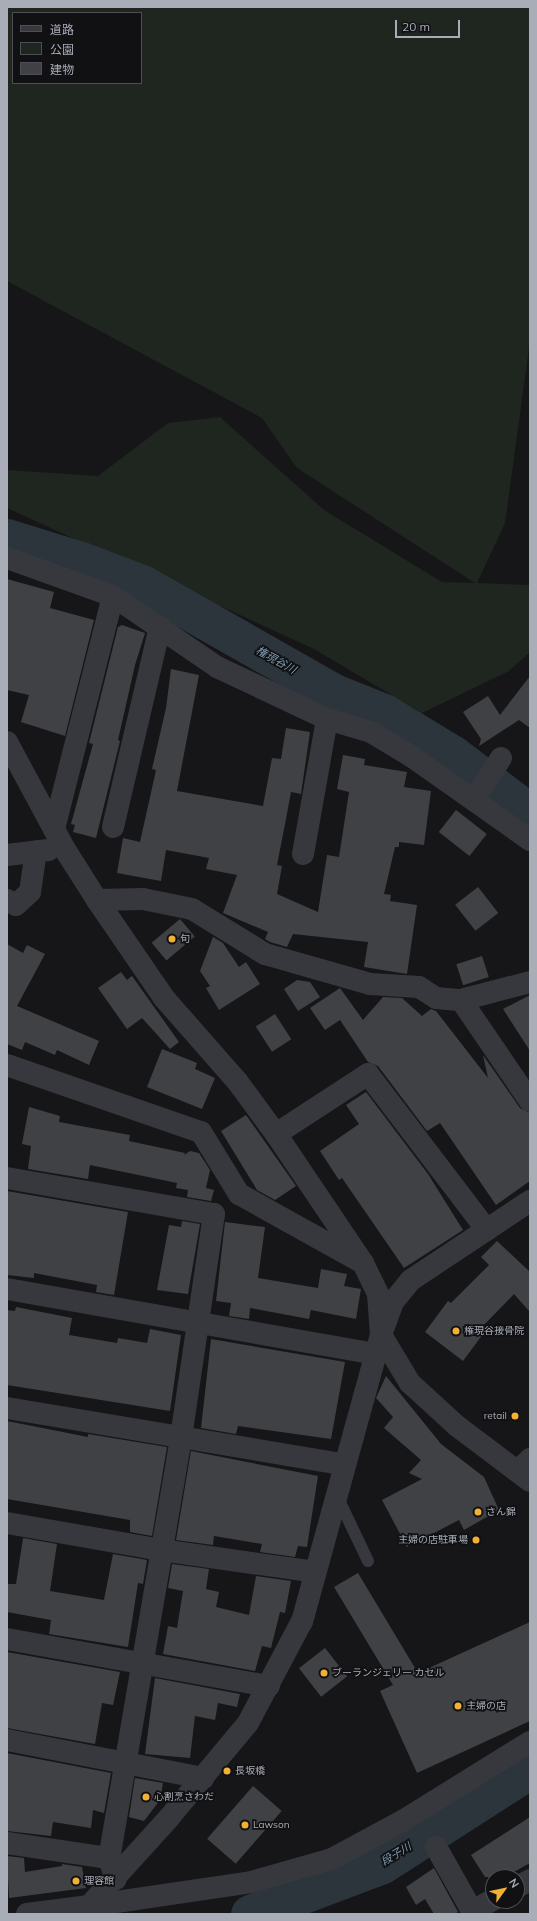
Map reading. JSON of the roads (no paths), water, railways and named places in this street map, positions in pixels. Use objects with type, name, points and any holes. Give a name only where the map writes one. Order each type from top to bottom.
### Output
[{"type":"street","points":[[7,558],[112,596],[160,626],[217,667],[327,719],[371,732],[474,800],[530,840]]},
{"type":"street","points":[[7,855],[36,851],[59,838],[112,596]]},
{"type":"street","points":[[113,827],[160,626]]},
{"type":"street","points":[[303,854],[327,719]]},
{"type":"street","points":[[7,742],[59,838],[97,900],[164,998],[238,1081],[276,1134],[363,1263],[378,1294],[377,1344]]},
{"type":"street","points":[[474,800],[502,758]]},
{"type":"street","points":[[7,900],[16,905],[30,892],[36,851]]},
{"type":"street","points":[[97,900],[143,899],[192,909],[265,954],[370,984],[419,987],[436,998],[461,1000],[530,982]]},
{"type":"street","points":[[461,1000],[530,1101]]},
{"type":"street","points":[[7,1065],[200,1132],[239,1194],[363,1263]]},
{"type":"street","points":[[276,1134],[368,1074],[487,1230]]},
{"type":"street","points":[[7,1178],[214,1214],[196,1322],[181,1438],[141,1662],[127,1762],[109,1858],[116,1878]]},
{"type":"street","points":[[86,1910],[116,1878],[203,1778],[248,1723],[302,1621],[343,1464],[377,1344],[393,1302],[411,1280],[530,1201]]},
{"type":"street","points":[[7,1289],[196,1322],[377,1344],[410,1382],[456,1426],[526,1470]]},
{"type":"street","points":[[7,1408],[343,1464]]},
{"type":"street","points":[[7,1523],[161,1550],[315,1572]]},
{"type":"street","points":[[7,1639],[268,1686]]},
{"type":"street","points":[[7,1740],[127,1762],[203,1778]]},
{"type":"street","points":[[27,1914],[86,1910],[251,1882],[332,1860],[404,1820],[530,1742]]},
{"type":"street","points":[[7,1843],[109,1858]]},
{"type":"street","points":[[436,1847],[473,1912],[485,1905]]},
{"type":"lane","points":[[336,1495],[368,1561]]},
{"type":"waterway","name":"権現谷川","points":[[7,538],[81,561],[142,584],[334,693],[384,713],[453,755],[530,813]]},
{"type":"waterway","name":"段子川","points":[[250,1914],[382,1864],[530,1769]]},
{"type":"place","name":"旬","points":[[172,939]]},
{"type":"place","name":"権現谷接骨院","points":[[456,1331]]},
{"type":"place","name":"retail","points":[[515,1416]]},
{"type":"place","name":"さん錦","points":[[478,1512]]},
{"type":"place","name":"主婦の店駐車場","points":[[476,1540]]},
{"type":"place","name":"ブーランジェリー カセル","points":[[324,1673]]},
{"type":"place","name":"主婦の店","points":[[458,1706]]},
{"type":"place","name":"長坂橋","points":[[227,1771]]},
{"type":"place","name":"心割烹さわだ","points":[[146,1797]]},
{"type":"place","name":"Lawson","points":[[245,1825]]},
{"type":"place","name":"理容館","points":[[76,1881]]}]
